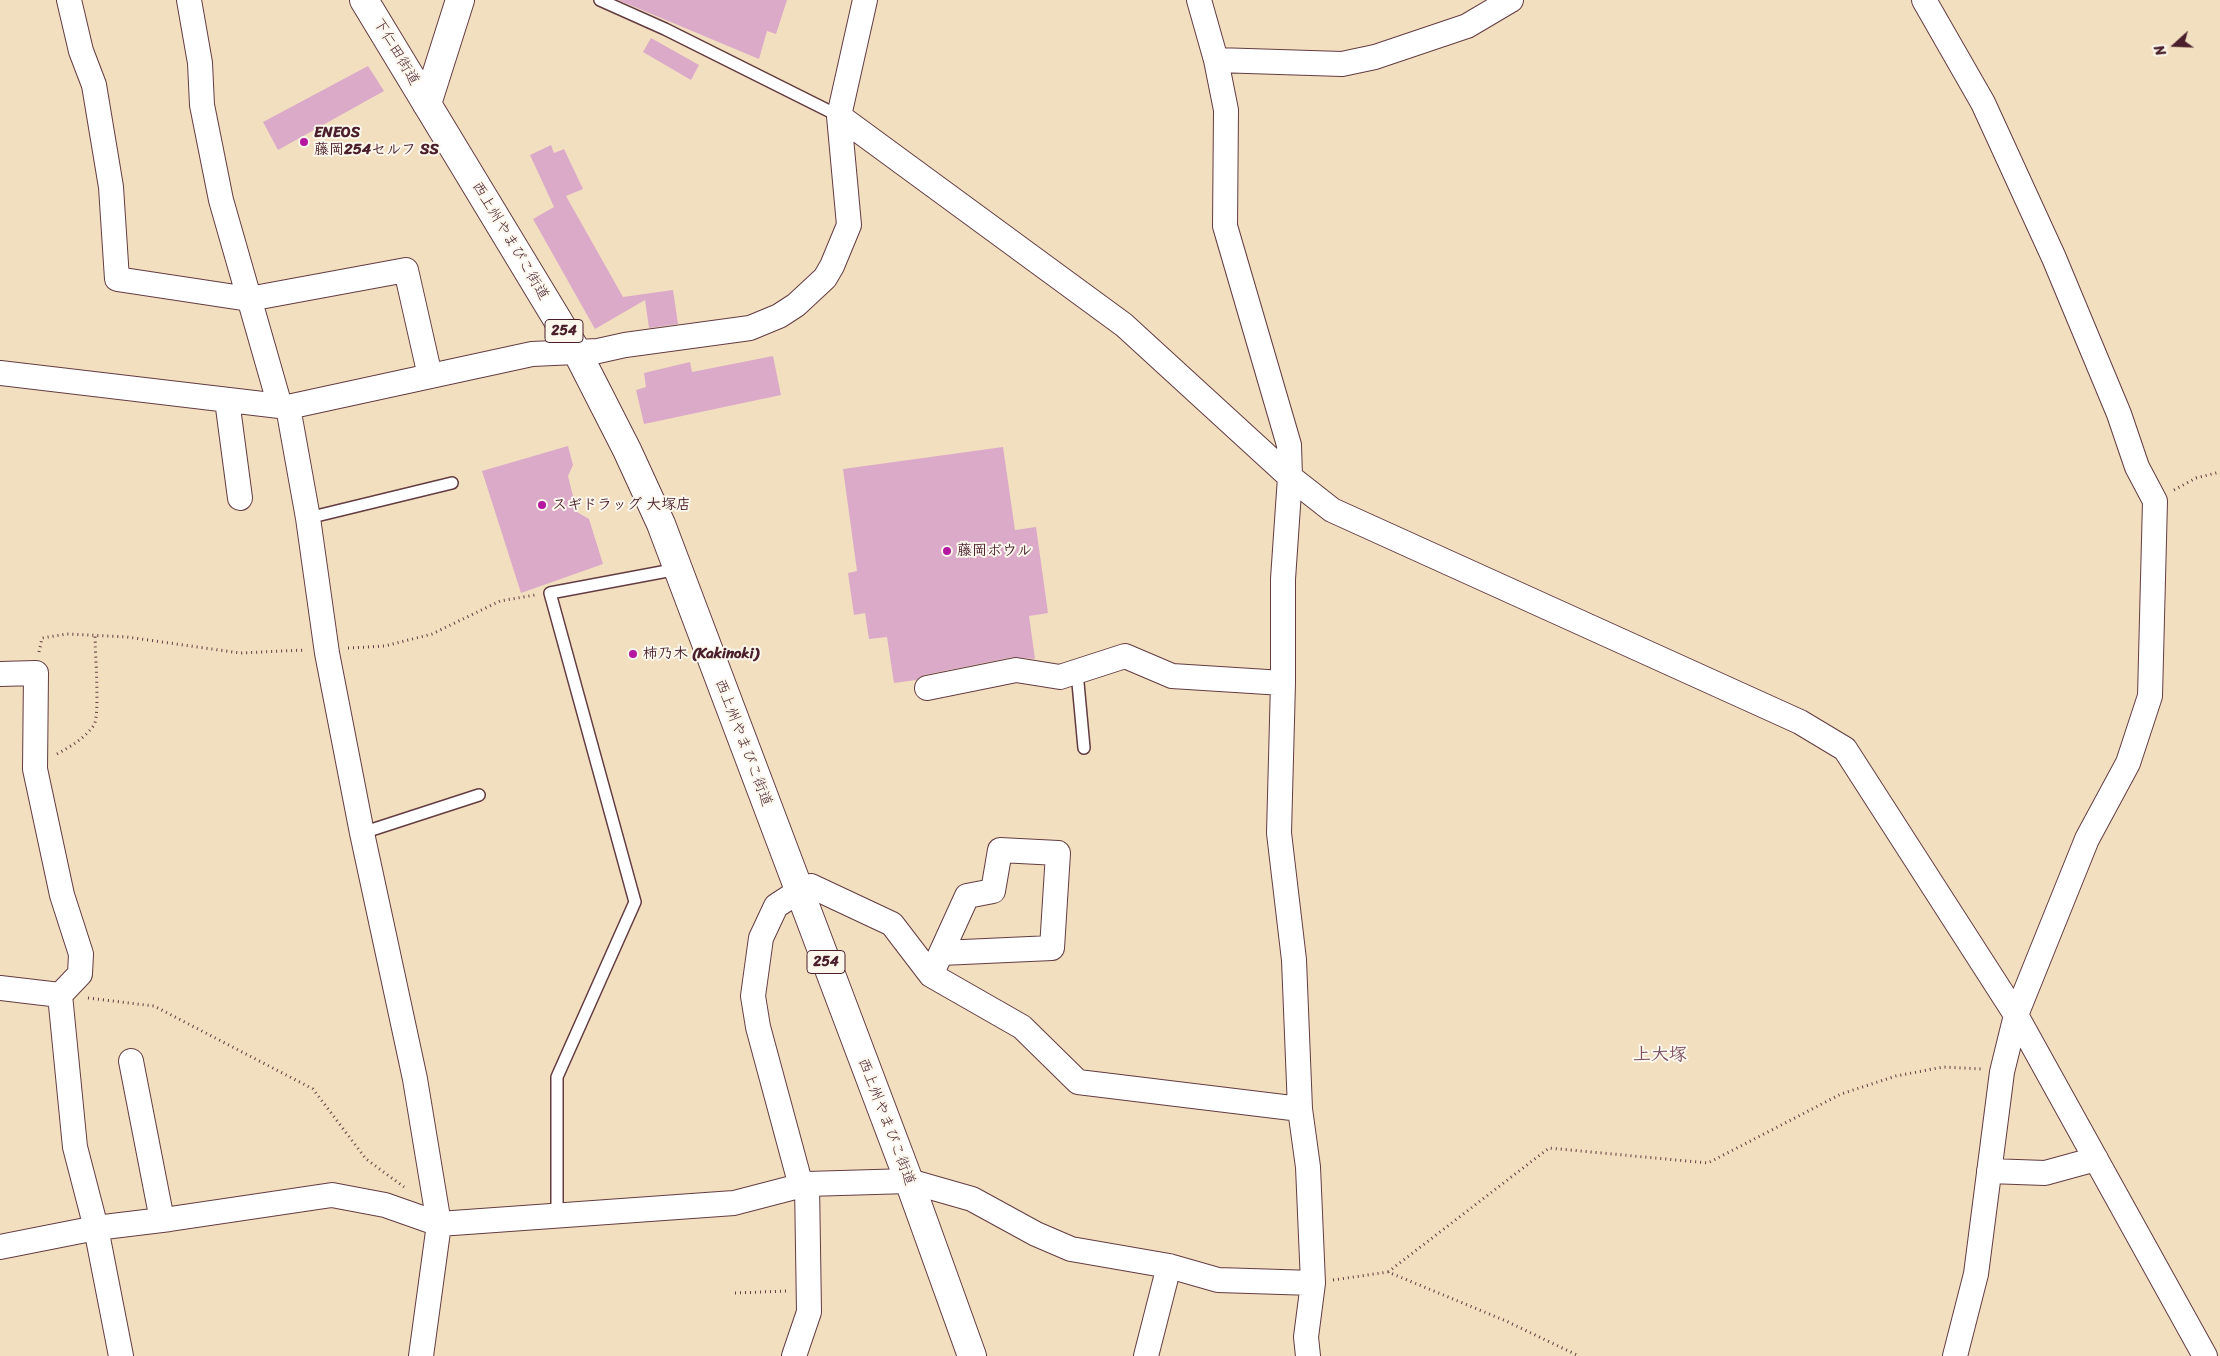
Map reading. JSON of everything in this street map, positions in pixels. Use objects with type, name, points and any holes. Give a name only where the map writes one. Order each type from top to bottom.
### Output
[{"type":"main road","name":"下仁田街道","points":[[364,0],[427,104]]},
{"type":"main road","points":[[427,104],[460,0]]},
{"type":"main road","name":"西上州やまびこ街道","points":[[427,104],[577,352],[662,524],[972,1356]]},
{"type":"street","points":[[69,0],[81,51],[94,85],[111,187],[117,279],[249,299],[406,270],[430,376]]},
{"type":"street","points":[[189,0],[200,63],[202,105],[220,200],[249,299],[284,407],[308,518],[327,649],[362,833],[415,1079],[438,1224],[421,1356]]},
{"type":"street","points":[[0,373],[284,407],[532,354],[598,351],[625,345],[750,328],[780,316],[796,305],[825,278],[832,266],[848,225],[839,116],[865,0]]},
{"type":"street","points":[[1199,0],[1216,60],[1226,110],[1225,226],[1289,445],[1290,477],[1283,579],[1283,683],[1279,833],[1294,960],[1300,1109],[1308,1167],[1313,1283],[1306,1337],[1308,1356]]},
{"type":"street","points":[[1216,60],[1342,64],[1359,61],[1466,26],[1510,0]]},
{"type":"street","points":[[1924,0],[1983,103],[1995,129],[2054,258],[2119,414],[2137,467],[2155,501],[2150,696],[2128,762],[2087,839],[2016,1016],[2002,1072],[1976,1274],[1955,1356]]},
{"type":"street","points":[[839,116],[1124,325],[1290,477],[1332,510],[1800,722],[1845,749],[2016,1016],[2205,1356]]},
{"type":"street","points":[[227,400],[240,498]]},
{"type":"street","points":[[927,688],[1016,670],[1060,677],[1125,656],[1172,676],[1283,683]]},
{"type":"street","points":[[0,674],[36,673],[34,733],[37,777],[62,895],[81,954],[80,974],[60,995],[75,1147],[96,1228],[121,1356]]},
{"type":"street","points":[[931,975],[941,953],[967,896],[993,891],[1000,850],[1058,853],[1052,948],[941,953]]},
{"type":"street","points":[[794,1356],[809,1312],[804,1185],[758,1027],[753,996],[760,938],[776,906],[799,891],[811,886],[892,924],[931,975],[1022,1028],[1078,1082],[1300,1109]]},
{"type":"street","points":[[0,988],[60,995]]},
{"type":"street","points":[[131,1061],[162,1220]]},
{"type":"street","points":[[1989,1171],[2045,1173],[2096,1159]]},
{"type":"street","points":[[0,1247],[96,1228],[332,1195],[385,1205],[438,1224],[734,1203],[804,1185],[908,1181],[972,1198],[1036,1234],[1071,1248],[1168,1266],[1218,1280],[1313,1283]]},
{"type":"street","points":[[1146,1356],[1168,1266]]},
{"type":"lane","points":[[600,0],[665,29],[839,116]]},
{"type":"lane","points":[[308,518],[452,483]]},
{"type":"lane","points":[[558,1216],[557,1077],[635,902],[550,593],[678,569]]},
{"type":"lane","points":[[1077,672],[1084,748]]},
{"type":"lane","points":[[362,833],[479,795]]},
{"type":"path","points":[[2155,501],[2196,478],[2220,472]]},
{"type":"path","points":[[36,673],[42,638],[67,634],[127,636],[240,653],[385,646],[432,634],[500,601],[550,593]]},
{"type":"path","points":[[37,777],[53,756],[80,740],[95,723],[97,708],[95,635]]},
{"type":"path","points":[[60,995],[154,1006],[313,1088],[366,1159],[405,1188]]},
{"type":"path","points":[[1313,1283],[1388,1272],[1549,1148],[1708,1163],[1841,1094],[1896,1076],[1943,1067],[2002,1072]]},
{"type":"path","points":[[1388,1272],[1506,1321],[1580,1356]]},
{"type":"path","points":[[735,1293],[808,1290]]},
{"type":"building","points":[[618,0],[787,0],[776,34],[767,31],[759,59]]},
{"type":"building","points":[[651,38],[699,65],[691,80],[643,52]]},
{"type":"building","points":[[368,66],[384,91],[278,150],[263,122]]},
{"type":"building","points":[[551,145],[554,153],[564,149],[583,189],[566,196],[623,297],[673,290],[678,324],[649,328],[645,300],[595,329],[533,219],[554,207],[530,155]]},
{"type":"building","points":[[773,356],[781,395],[644,424],[636,390],[646,387],[644,373],[690,362],[692,372]]},
{"type":"building","points":[[568,446],[573,465],[568,476],[577,512],[589,519],[603,564],[521,593],[482,471]]},
{"type":"building","name":"藤岡ボウル","points":[[1003,447],[1015,530],[1036,527],[1048,613],[1029,616],[1035,659],[1013,657],[924,675],[916,680],[894,683],[887,637],[869,639],[865,613],[854,615],[848,573],[857,571],[843,469]]},
{"type":"place","name":"ENEOS 藤岡254セルフ SS","points":[[304,142]]},
{"type":"place","name":"スギドラッグ 大塚店","points":[[542,505]]},
{"type":"place","name":"藤岡ボウル","points":[[947,551]]},
{"type":"place","name":"柿乃木 (Kakinoki)","points":[[633,654]]},
{"type":"district","name":"上大塚","points":[[1660,1055]]}]
